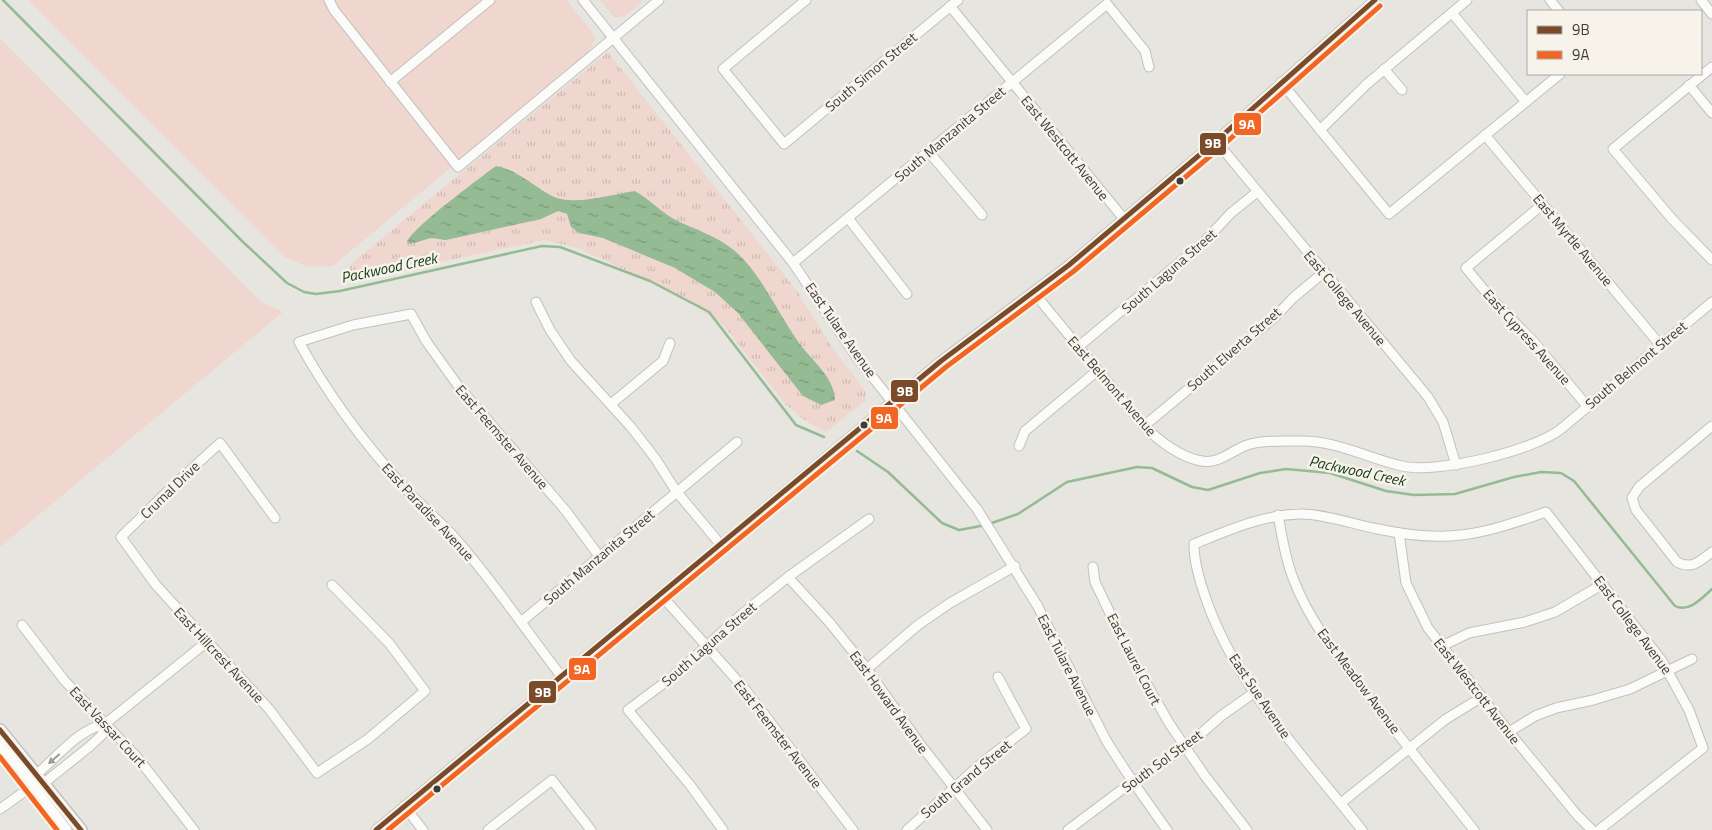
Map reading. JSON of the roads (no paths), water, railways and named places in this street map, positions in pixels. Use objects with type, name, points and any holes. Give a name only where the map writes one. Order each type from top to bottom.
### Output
[{"type":"main road","points":[[0,730],[81,830]]},
{"type":"main road","points":[[0,746],[66,830]]},
{"type":"street","points":[[329,0],[334,10],[458,167],[659,0]]},
{"type":"street","points":[[390,82],[490,0]]},
{"type":"street","name":"East Tulare Avenue","points":[[583,0],[793,263],[848,345],[984,519],[1015,566],[1037,605],[1095,720],[1132,782],[1168,830]]},
{"type":"street","name":"South Simon Street","points":[[806,0],[724,69],[784,144],[958,0]]},
{"type":"street","points":[[376,830],[892,401],[978,331],[1034,293],[1124,219],[1216,141],[1375,0]]},
{"type":"street","points":[[1320,130],[1384,69],[1467,0]]},
{"type":"street","points":[[1550,0],[1558,10]]},
{"type":"street","points":[[1701,0],[1712,14]]},
{"type":"street","name":"South Manzanita Street","points":[[793,263],[1107,4],[1145,51],[1149,67]]},
{"type":"street","name":"East Westcott Avenue","points":[[950,6],[1124,219]]},
{"type":"street","points":[[1452,13],[1526,102]]},
{"type":"street","points":[[1702,75],[1712,66]]},
{"type":"street","points":[[1384,69],[1402,90]]},
{"type":"street","points":[[1281,82],[1389,214],[1559,75]]},
{"type":"street","points":[[1702,75],[1613,148],[1672,219],[1712,260]]},
{"type":"street","points":[[1689,86],[1712,114]]},
{"type":"street","name":"East Myrtle Avenue","points":[[1485,135],[1661,346]]},
{"type":"street","name":"East College Avenue","points":[[1216,141],[1432,403],[1448,434],[1456,466]]},
{"type":"street","points":[[928,152],[982,215]]},
{"type":"street","name":"South Laguna Street","points":[[1078,347],[1203,244],[1231,213],[1257,192]]},
{"type":"street","name":"East Cypress Avenue","points":[[1543,204],[1466,268],[1490,297],[1533,341],[1587,406]]},
{"type":"street","points":[[848,218],[907,294]]},
{"type":"street","name":"South Elverta Street","points":[[1144,426],[1275,317],[1292,298],[1324,272]]},
{"type":"street","name":"East Belmont Avenue","points":[[1034,293],[1144,426],[1161,440],[1188,457],[1204,462]]},
{"type":"street","points":[[536,302],[550,330],[571,361],[611,404],[655,458],[676,492],[721,545]]},
{"type":"street","name":"South Belmont Street","points":[[1204,462],[1214,461],[1247,445],[1262,442],[1302,440],[1320,441],[1403,466],[1456,466],[1544,440],[1561,429],[1712,302]]},
{"type":"street","name":"East Feemster Avenue","points":[[299,342],[353,325],[410,314],[459,387],[566,511],[599,556]]},
{"type":"street","name":"East Paradise Avenue","points":[[299,342],[316,374],[349,422],[405,489],[454,538],[494,585],[562,677]]},
{"type":"street","points":[[611,404],[663,360],[670,343]]},
{"type":"street","points":[[1019,446],[1025,431],[1097,371]]},
{"type":"street","points":[[1712,426],[1639,487],[1632,498],[1636,510],[1677,562],[1685,566],[1694,566],[1712,552]]},
{"type":"street","name":"South Manzanita Street","points":[[521,622],[737,442]]},
{"type":"street","name":"Crumal Drive","points":[[121,537],[220,443],[275,518]]},
{"type":"street","name":"East College Avenue","points":[[1399,534],[1416,536],[1468,536],[1496,530],[1546,512],[1651,645],[1668,670],[1689,710],[1703,748],[1599,830]]},
{"type":"street","points":[[1278,515],[1303,513],[1399,534]]},
{"type":"street","name":"East Sue Avenue","points":[[1278,515],[1255,520],[1194,544],[1200,581],[1211,613],[1225,644],[1255,692],[1283,734],[1362,830]]},
{"type":"street","name":"East Meadow Avenue","points":[[1278,515],[1292,578],[1310,614],[1330,646],[1474,830]]},
{"type":"street","name":"South Laguna Street","points":[[724,830],[690,784],[628,710],[707,648],[742,614],[788,577],[869,519]]},
{"type":"street","name":"East Westcott Avenue","points":[[1399,534],[1406,583],[1424,622],[1509,732],[1577,815],[1592,830]]},
{"type":"street","name":"East Hillcrest Avenue","points":[[121,537],[156,585],[269,709],[317,773],[368,738],[425,691],[390,643],[332,585]]},
{"type":"street","points":[[867,669],[918,625],[950,603],[1015,566]]},
{"type":"street","name":"East Laurel Court","points":[[1093,567],[1095,582],[1129,653],[1156,702],[1185,748],[1247,830]]},
{"type":"street","name":"East Howard Avenue","points":[[788,577],[867,669],[952,788],[987,830]]},
{"type":"street","points":[[1442,646],[1469,633],[1526,622],[1555,612],[1603,584]]},
{"type":"street","name":"East Feemster Avenue","points":[[661,595],[744,688],[785,738],[852,830]]},
{"type":"street","name":"East Vassar Court","points":[[22,625],[64,680],[136,757],[194,830]]},
{"type":"street","points":[[0,809],[40,779],[93,726],[105,724],[208,641]]},
{"type":"street","points":[[1509,732],[1535,716],[1556,708],[1593,700],[1630,688],[1692,659]]},
{"type":"street","name":"South Grand Street","points":[[906,830],[952,788],[1026,729],[998,677]]},
{"type":"street","name":"South Sol Street","points":[[1068,830],[1080,826],[1132,782],[1185,748],[1220,716],[1255,692]]},
{"type":"street","points":[[1341,803],[1446,719],[1482,697]]},
{"type":"street","points":[[40,779],[102,735],[105,724]]},
{"type":"street","points":[[488,830],[552,780],[591,830]]},
{"type":"street","points":[[404,806],[423,830]]},
{"type":"water","points":[[496,166],[512,171],[554,197],[562,199],[583,200],[635,191],[672,218],[729,246],[753,271],[797,340],[826,375],[834,391],[835,400],[821,405],[803,396],[738,313],[715,292],[675,268],[603,238],[579,233],[571,227],[567,214],[558,211],[541,219],[446,240],[431,238],[410,244],[407,242],[433,215]]},
{"type":"waterway","name":"Packwood Creek","points":[[3,0],[242,241],[287,283],[304,292],[316,294],[340,291],[542,246],[560,247],[650,281],[709,312],[796,425],[824,437]]},
{"type":"waterway","name":"Packwood Creek","points":[[857,451],[888,472],[942,523],[959,530],[986,525],[1018,514],[1067,482],[1137,467],[1152,468],[1192,487],[1208,490],[1260,473],[1286,469],[1330,473],[1386,491],[1414,495],[1455,494],[1514,477],[1541,472],[1561,473],[1574,481],[1675,606],[1680,608],[1690,606],[1712,589]]}]
